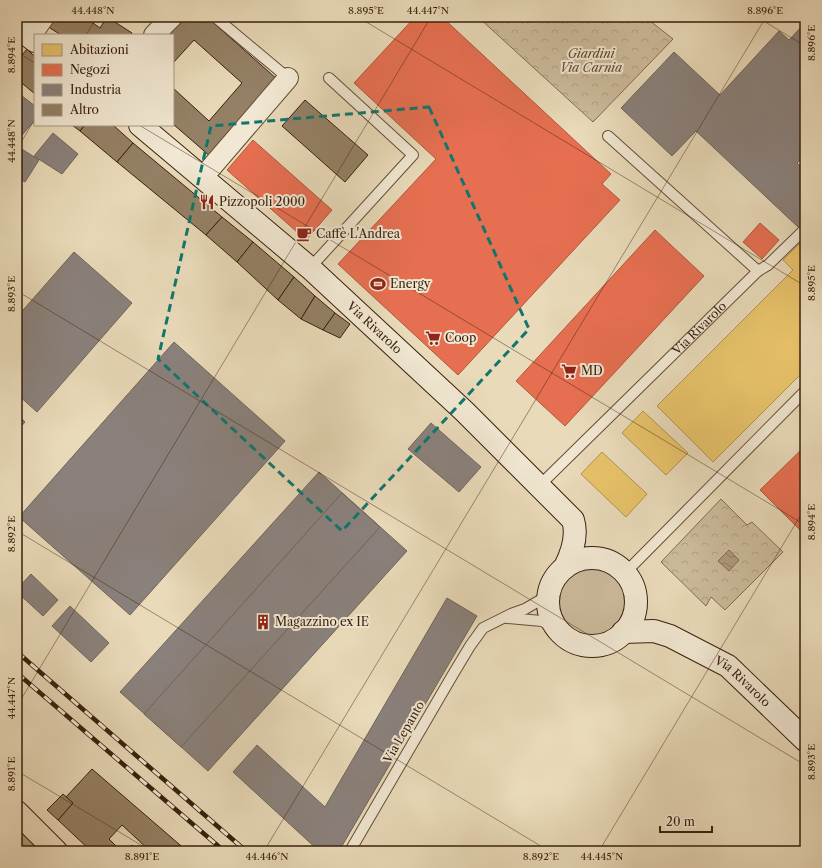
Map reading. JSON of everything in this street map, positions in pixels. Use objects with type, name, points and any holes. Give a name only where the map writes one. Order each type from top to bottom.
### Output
[{"type":"main road","name":"Via Rivarolo","points":[[141,126],[310,268],[444,392],[573,520],[593,552],[600,559]]},
{"type":"main road","name":"Via Rivarolo","points":[[565,567],[572,552],[575,538],[575,525]]},
{"type":"main road","name":"Via Rivarolo","points":[[588,558],[600,559],[614,564],[625,573],[634,590],[635,599],[632,617],[623,632],[613,640],[602,644],[589,646],[577,643],[566,637],[557,629],[551,618],[548,607],[549,595],[557,575],[565,567],[576,561],[588,558]]},
{"type":"main road","name":"Via Rivarolo","points":[[635,599],[652,621],[670,636],[728,666],[805,740]]},
{"type":"main road","name":"Via Rivarolo","points":[[623,632],[654,632],[670,636]]},
{"type":"main road","points":[[17,812],[56,851]]},
{"type":"street","points":[[27,35],[44,17]]},
{"type":"street","points":[[155,34],[172,17]]},
{"type":"street","points":[[203,177],[288,78]]},
{"type":"lane","points":[[215,17],[288,78]]},
{"type":"lane","points":[[310,268],[413,155],[329,78]]},
{"type":"lane","points":[[608,136],[758,271]]},
{"type":"lane","name":"Via Rivarolo","points":[[539,486],[758,271],[768,265],[805,229]]},
{"type":"lane","points":[[625,573],[805,391]]},
{"type":"lane","points":[[503,618],[525,609],[549,595]]},
{"type":"lane","points":[[503,618],[542,621],[557,629]]},
{"type":"lane","name":"Via Lepanto","points":[[350,851],[470,646],[483,628],[503,618]]},
{"type":"highlighted area","points":[[429,107],[529,329],[342,531],[158,359],[211,126]]},
{"type":"green space","name":"Giardini Via Carnia","points":[[478,17],[645,17],[673,39],[593,122]]},
{"type":"green space","points":[[721,499],[747,525],[752,522],[783,552],[725,610],[711,597],[706,606],[661,562]]},
{"type":"green space","points":[[584,563],[600,563],[614,569],[625,580],[631,594],[631,610],[625,624],[614,635],[600,641],[584,641],[570,635],[559,624],[553,610],[553,594],[559,580],[570,569]]},
{"type":"water","points":[[729,550],[739,560],[729,571],[718,561]]},
{"type":"water","points":[[17,827],[41,851],[17,851]]},
{"type":"building: Abitazioni","points":[[805,238],[805,370],[713,462],[657,406],[793,270],[783,260]]},
{"type":"building: Abitazioni","points":[[643,411],[688,453],[666,475],[622,433]]},
{"type":"building: Abitazioni","points":[[602,452],[647,494],[626,517],[581,474]]},
{"type":"building: Negozi","points":[[415,17],[442,17],[611,174],[602,184],[620,200],[458,375],[338,264],[436,159],[354,83]]},
{"type":"building: Negozi","points":[[253,140],[332,210],[306,240],[227,170]]},
{"type":"building: Negozi","points":[[760,223],[779,240],[762,259],[743,242]]},
{"type":"building: Negozi","points":[[655,230],[704,276],[565,426],[516,381]]},
{"type":"building: Negozi","points":[[805,446],[805,535],[760,490]]},
{"type":"building: Industria","points":[[804,24],[805,155],[797,163],[805,171],[805,221],[799,228],[696,131],[672,156],[621,108],[674,52],[720,95],[779,31],[789,40]]},
{"type":"building: Industria","points":[[17,92],[34,105],[34,121],[17,141]]},
{"type":"building: Industria","points":[[53,133],[78,154],[62,174],[34,156]]},
{"type":"building: Industria","points":[[17,146],[39,160],[25,182],[17,177]]},
{"type":"building: Industria","points":[[74,252],[132,303],[37,412],[17,394],[17,317]]},
{"type":"building: Industria","points":[[174,342],[285,441],[130,615],[19,517]]},
{"type":"building: Industria","points":[[17,414],[25,422],[17,431]]},
{"type":"building: Industria","points":[[431,423],[481,467],[459,492],[408,449]]},
{"type":"building: Industria","name":"Magazzino ex IE","points":[[319,472],[407,551],[208,771],[120,692]]},
{"type":"building: Industria","points":[[342,493],[380,527],[181,747],[144,714]]},
{"type":"building: Industria","points":[[31,574],[58,600],[43,616],[17,592],[17,589]]},
{"type":"building: Industria","points":[[447,598],[477,616],[339,851],[319,851],[233,772],[257,745],[325,807]]},
{"type":"building: Industria","points":[[70,606],[109,643],[91,662],[52,626]]},
{"type":"building: Altro","points":[[53,17],[93,17],[90,21],[100,28],[107,17],[132,33],[59,34],[47,26]]},
{"type":"building: Altro","points":[[181,17],[207,17],[278,80],[211,157],[174,125],[174,89],[209,121],[242,83],[194,40],[174,62],[174,34],[166,34]]},
{"type":"building: Altro","points":[[27,49],[34,56],[34,93],[17,79],[17,61]]},
{"type":"building: Altro","points":[[305,100],[368,155],[345,182],[282,126]]},
{"type":"building: Altro","points":[[73,126],[84,126],[80,131]]},
{"type":"building: Altro","points":[[84,126],[114,126],[133,143],[117,162],[80,131]]},
{"type":"building: Altro","points":[[133,143],[222,217],[206,235],[117,162]]},
{"type":"building: Altro","points":[[222,217],[253,242],[237,262],[206,235]]},
{"type":"building: Altro","points":[[253,242],[294,277],[278,300],[237,262]]},
{"type":"building: Altro","points":[[294,277],[315,296],[301,319],[278,300]]},
{"type":"building: Altro","points":[[315,296],[335,313],[323,330],[301,319]]},
{"type":"building: Altro","points":[[335,313],[350,324],[340,338],[323,330]]},
{"type":"building: Altro","points":[[92,769],[187,851],[150,851],[122,825],[109,839],[118,848],[116,851],[91,851],[58,820],[73,803],[66,797]]},
{"type":"building: Altro","points":[[63,794],[73,803],[58,820],[47,810]]},
{"type":"building: Altro","points":[[132,845],[138,851],[127,851]]},
{"type":"railway","points":[[17,652],[246,851]]},
{"type":"railway","points":[[17,673],[224,851]]},
{"type":"place","name":"Pizzopoli 2000","points":[[207,202]]},
{"type":"place","name":"Caffè L'Andrea","points":[[304,234]]},
{"type":"place","name":"Energy","points":[[378,284]]},
{"type":"place","name":"Coop","points":[[433,338]]},
{"type":"place","name":"MD","points":[[569,371]]},
{"type":"place","name":"Magazzino ex IE","points":[[263,622]]}]
